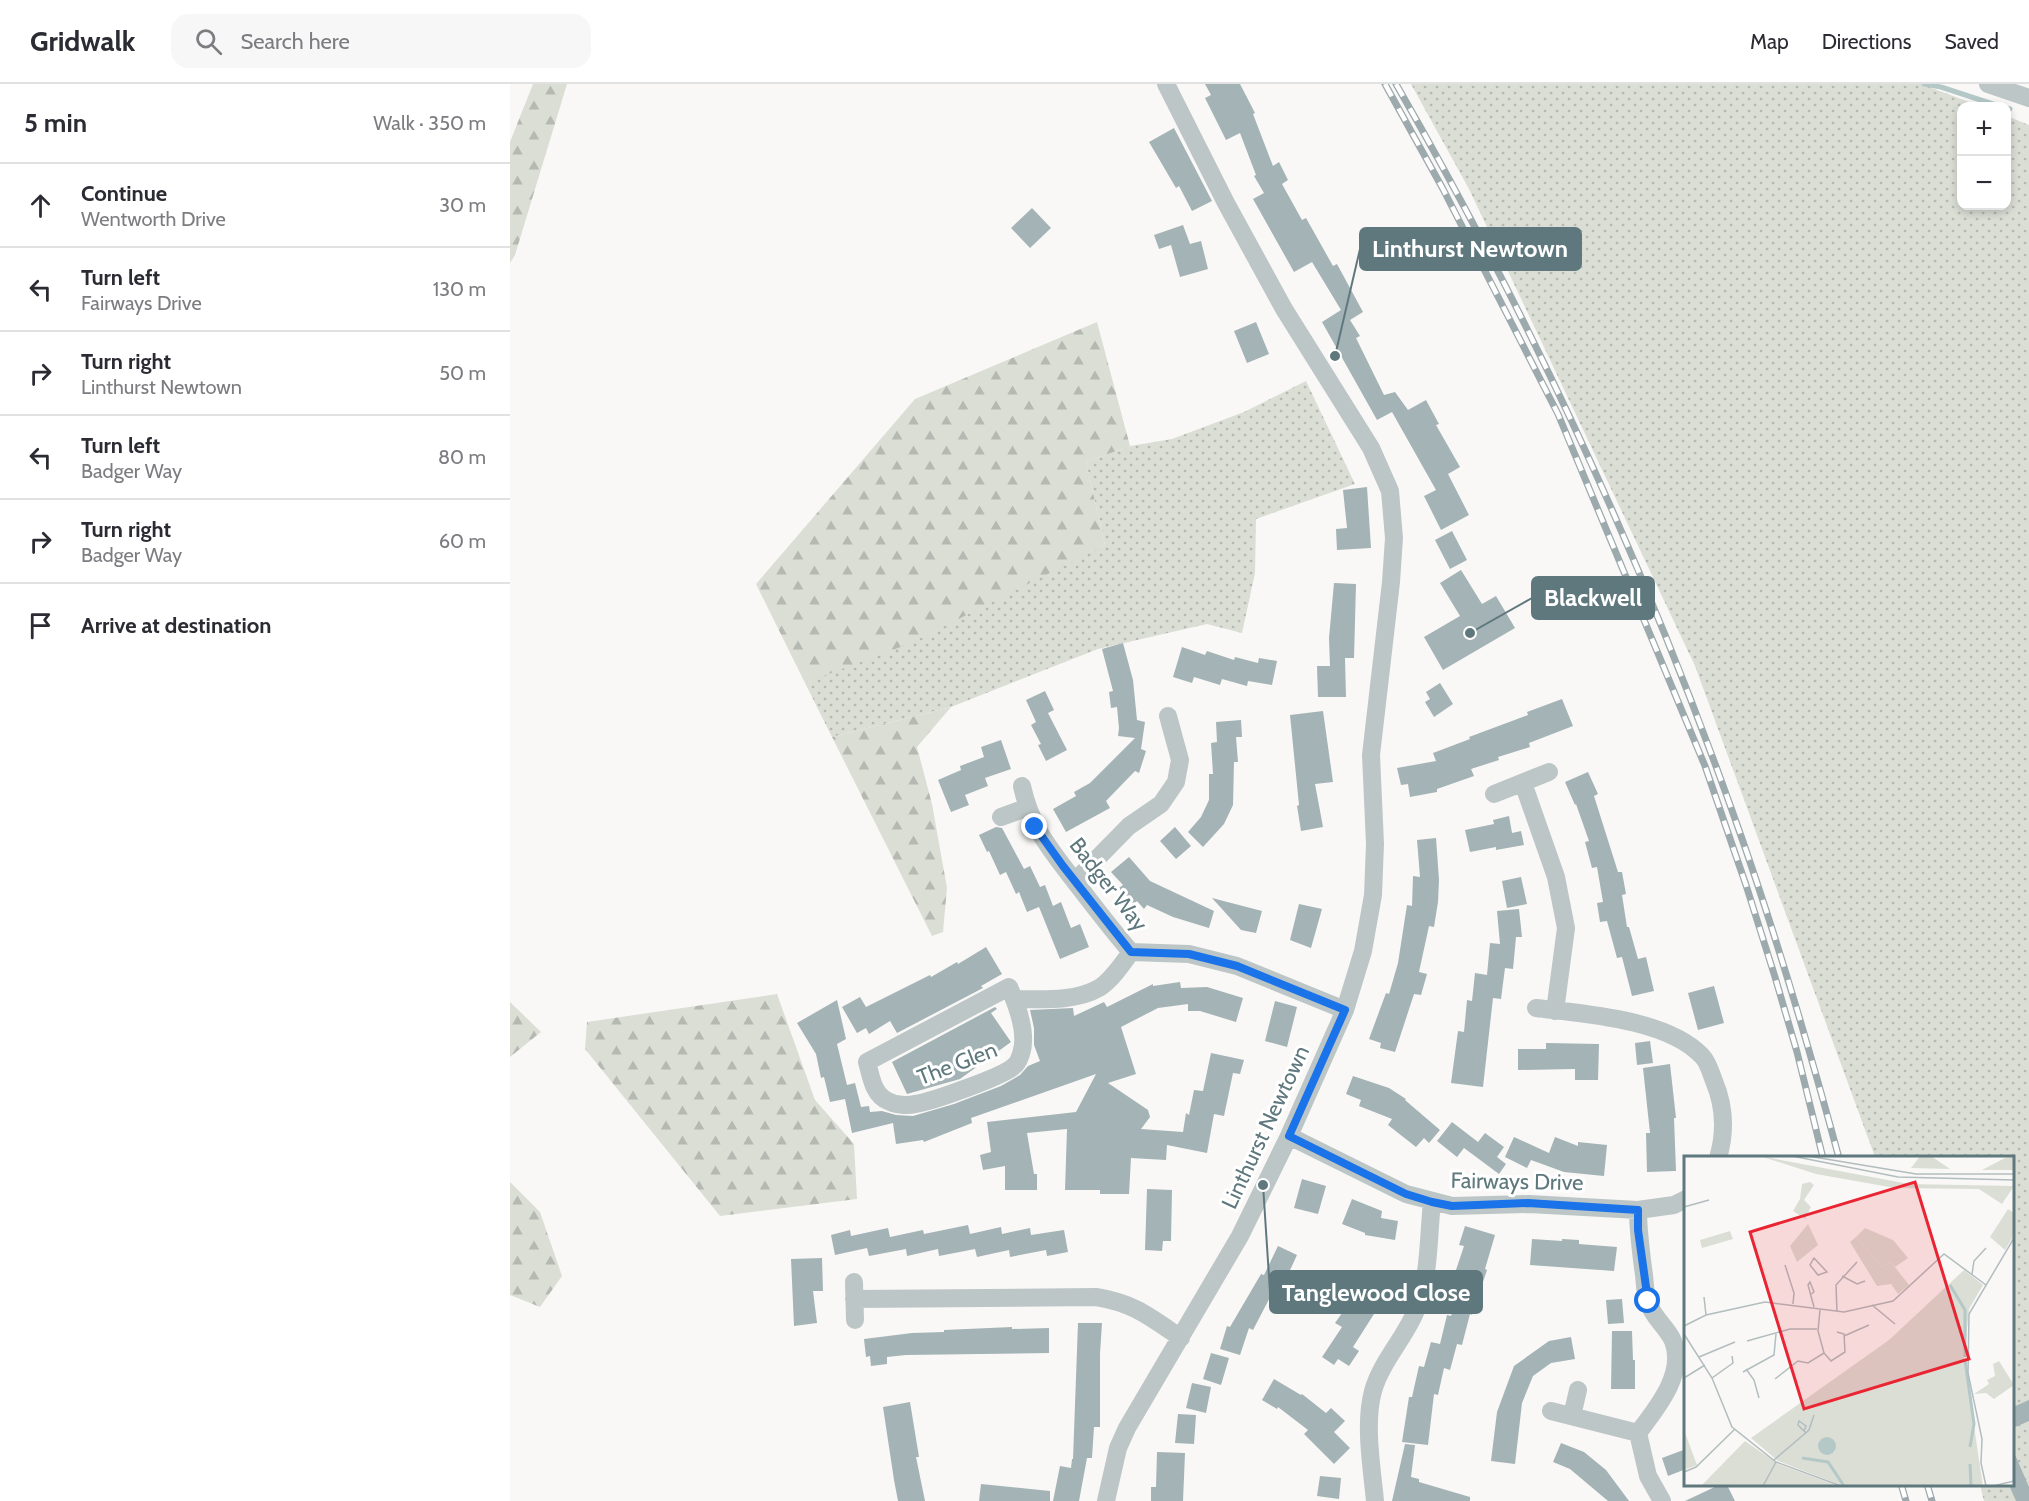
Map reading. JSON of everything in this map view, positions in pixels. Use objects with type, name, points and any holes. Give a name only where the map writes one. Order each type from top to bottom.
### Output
[{"type":"street","name":"Linthurst Newtown","points":[[1106,1501],[1122,1438],[1240,1236],[1289,1136],[1345,1010],[1363,951],[1373,895],[1375,844],[1371,755],[1394,538],[1390,491],[1371,448],[1284,309],[1226,203],[1166,84]]},
{"type":"street","points":[[1988,84],[2029,98]]},
{"type":"street","points":[[1075,881],[1128,826],[1161,804],[1176,782],[1180,760],[1168,716]]},
{"type":"street","points":[[1494,794],[1549,772]]},
{"type":"street","points":[[1523,783],[1556,877],[1566,928],[1555,1011]]},
{"type":"street","name":"Badger Way","points":[[1022,786],[1026,807],[1035,827],[1131,952],[1189,954],[1237,966],[1345,1010]]},
{"type":"street","points":[[1001,817],[1026,807]]},
{"type":"street","name":"The Glen","points":[[1014,999],[1050,999],[1080,995],[1100,987],[1115,973],[1131,952]]},
{"type":"street","name":"The Glen","points":[[1009,987],[1014,999],[1022,1031],[1021,1053],[1014,1066],[991,1078],[914,1105],[887,1101],[879,1096],[867,1062],[1009,987]]},
{"type":"street","points":[[1536,1008],[1614,1019],[1660,1029],[1684,1041],[1704,1058],[1721,1098],[1724,1119],[1723,1139],[1719,1156]]},
{"type":"street","name":"Fairways Drive","points":[[1289,1136],[1406,1194],[1452,1206],[1528,1203],[1638,1210],[1674,1205],[1684,1200]]},
{"type":"street","points":[[1375,1501],[1369,1414],[1373,1390],[1389,1356],[1413,1316],[1422,1293],[1432,1202]]},
{"type":"street","points":[[1638,1210],[1638,1230],[1648,1301],[1654,1317],[1673,1341],[1676,1360],[1671,1382],[1661,1402],[1638,1433],[1648,1476],[1662,1501]]},
{"type":"street","points":[[855,1320],[854,1291],[1096,1297],[1116,1300],[1140,1309],[1180,1338]]},
{"type":"street","points":[[1572,1416],[1578,1390]]},
{"type":"street","points":[[1551,1411],[1638,1433]]},
{"type":"green space","points":[[533,84],[567,84],[515,255],[510,263],[510,142]]},
{"type":"green space","points":[[1411,84],[1921,84],[1969,102],[1957,102],[1957,210],[2011,210],[2011,118],[2029,125],[2029,1501],[1984,1501],[1980,1486],[2014,1486],[2014,1156],[1875,1156],[1695,666],[1469,189]]},
{"type":"green space","points":[[1097,322],[1130,446],[1086,462],[1105,545],[911,643],[805,683],[756,584],[915,399]]},
{"type":"green space","points":[[1306,381],[1355,484],[1256,519],[1255,573],[1242,633],[1207,624],[1098,649],[951,707],[832,737],[805,683],[1105,545],[1086,462],[1130,446],[1172,439],[1244,412]]},
{"type":"green space","points":[[951,707],[917,747],[932,804],[947,888],[943,932],[932,936],[832,737]]},
{"type":"green space","points":[[777,994],[815,1100],[854,1144],[857,1199],[720,1216],[585,1049],[587,1022]]},
{"type":"green space","points":[[510,1002],[541,1032],[510,1057]]},
{"type":"green space","points":[[510,1182],[540,1212],[562,1276],[540,1307],[510,1295]]},
{"type":"building","points":[[1205,84],[1240,84],[1255,113],[1253,114],[1273,166],[1279,162],[1288,180],[1282,184],[1302,220],[1306,218],[1333,266],[1337,264],[1363,312],[1350,320],[1360,336],[1356,338],[1384,395],[1395,392],[1408,410],[1426,400],[1439,424],[1436,425],[1460,467],[1448,474],[1469,515],[1441,530],[1424,496],[1436,490],[1392,412],[1377,420],[1322,322],[1341,310],[1312,262],[1294,272],[1253,199],[1264,193],[1254,176],[1256,175],[1240,133],[1226,140],[1205,98],[1211,95]]},
{"type":"building","points":[[1174,128],[1212,201],[1192,211],[1179,186],[1176,188],[1149,142]]},
{"type":"building","points":[[1032,208],[1051,228],[1030,248],[1011,228]]},
{"type":"building","points":[[1183,225],[1190,244],[1201,241],[1208,269],[1180,277],[1171,245],[1159,249],[1154,235]]},
{"type":"building","points":[[1256,322],[1269,354],[1247,363],[1234,331]]},
{"type":"building","points":[[1367,487],[1371,548],[1337,550],[1336,529],[1347,528],[1343,490]]},
{"type":"building","points":[[1452,531],[1467,560],[1450,569],[1435,540]]},
{"type":"building","points":[[1461,570],[1482,604],[1496,596],[1515,628],[1443,670],[1424,637],[1460,616],[1440,583]]},
{"type":"building","points":[[1334,583],[1356,584],[1354,658],[1345,658],[1346,697],[1318,697],[1317,666],[1330,666],[1329,638]]},
{"type":"building","points":[[1123,643],[1133,680],[1137,720],[1145,722],[1141,749],[1146,751],[1139,773],[1135,771],[1106,801],[1110,808],[1066,832],[1053,809],[1076,796],[1074,792],[1090,783],[1135,738],[1118,736],[1117,707],[1111,708],[1109,692],[1113,691],[1102,649]]},
{"type":"building","points":[[1182,647],[1205,655],[1207,651],[1234,660],[1235,657],[1258,663],[1259,658],[1277,661],[1272,685],[1248,681],[1247,686],[1222,679],[1220,685],[1194,677],[1192,683],[1173,677]]},
{"type":"building","points":[[1440,683],[1453,704],[1434,717],[1425,702],[1430,699],[1426,692]]},
{"type":"building","points":[[1045,691],[1054,710],[1048,713],[1067,750],[1046,761],[1038,745],[1041,744],[1031,725],[1036,722],[1026,700]]},
{"type":"building","points":[[1562,699],[1573,726],[1529,743],[1530,747],[1498,757],[1499,760],[1471,769],[1474,776],[1437,789],[1437,792],[1410,797],[1408,784],[1401,785],[1397,768],[1436,761],[1433,753]]},
{"type":"building","points":[[1323,711],[1333,782],[1315,784],[1323,827],[1301,831],[1290,715]]},
{"type":"building","points":[[1241,720],[1242,737],[1236,737],[1238,762],[1234,762],[1233,805],[1224,824],[1203,847],[1188,832],[1201,817],[1209,800],[1209,774],[1213,774],[1211,743],[1217,742],[1216,722]]},
{"type":"building","points":[[1001,740],[1011,769],[985,778],[988,786],[965,795],[969,805],[951,812],[938,780],[961,770],[960,766],[984,757],[981,747]]},
{"type":"building","points":[[1588,772],[1598,794],[1594,796],[1618,872],[1622,872],[1626,894],[1622,895],[1627,927],[1629,927],[1638,959],[1646,957],[1654,991],[1632,996],[1622,957],[1617,958],[1607,921],[1600,922],[1597,903],[1603,902],[1597,867],[1592,868],[1585,842],[1589,841],[1576,804],[1565,782]]},
{"type":"building","points":[[1509,816],[1512,833],[1521,831],[1524,845],[1470,852],[1465,830],[1494,824],[1493,820]]},
{"type":"building","points":[[996,827],[1002,828],[1024,869],[1030,866],[1040,887],[1045,885],[1053,906],[1061,902],[1071,928],[1080,924],[1089,947],[1060,959],[1039,907],[1027,912],[1019,892],[1016,894],[1006,872],[1000,875],[989,851],[987,852],[979,835]]},
{"type":"building","points":[[1175,827],[1191,846],[1176,859],[1160,841]]},
{"type":"building","points":[[1436,838],[1438,902],[1434,927],[1429,926],[1419,972],[1427,974],[1421,995],[1414,994],[1395,1052],[1380,1048],[1381,1043],[1369,1039],[1386,993],[1389,994],[1398,963],[1407,905],[1412,906],[1413,876],[1420,877],[1417,840]]},
{"type":"building","points":[[1129,857],[1150,881],[1214,911],[1209,928],[1173,917],[1147,905],[1144,909],[1137,901],[1133,905],[1119,888],[1123,885],[1111,872]]},
{"type":"building","points":[[1521,877],[1527,904],[1507,908],[1502,881]]},
{"type":"building","points":[[1212,898],[1262,911],[1256,933],[1241,930]]},
{"type":"building","points":[[1299,904],[1322,909],[1311,948],[1290,940]]},
{"type":"building","points":[[1519,909],[1522,937],[1516,937],[1513,969],[1505,968],[1501,999],[1493,998],[1483,1087],[1451,1083],[1458,1031],[1464,1032],[1467,1000],[1472,1001],[1475,973],[1487,975],[1490,943],[1500,944],[1497,911]]},
{"type":"building","points":[[986,947],[1002,974],[981,986],[983,988],[897,1033],[890,1021],[869,1034],[866,1028],[857,1033],[842,1007],[860,997],[866,1007],[930,975],[931,977],[957,962],[958,964]]},
{"type":"building","points":[[1180,982],[1181,988],[1207,987],[1243,998],[1236,1022],[1200,1011],[1188,1011],[1188,1004],[1158,1008],[1121,1027],[1136,1074],[1108,1083],[1148,1110],[1150,1117],[1141,1129],[1183,1132],[1186,1113],[1189,1115],[1194,1090],[1203,1091],[1211,1053],[1244,1060],[1240,1074],[1233,1073],[1224,1116],[1214,1114],[1207,1153],[1167,1145],[1166,1160],[1131,1158],[1129,1194],[1100,1194],[1100,1190],[1065,1190],[1067,1129],[1027,1133],[1034,1174],[1037,1174],[1037,1190],[1005,1190],[1005,1166],[983,1170],[980,1155],[991,1152],[987,1122],[1076,1112],[1096,1074],[971,1118],[972,1123],[924,1142],[923,1140],[896,1144],[893,1123],[852,1133],[845,1099],[830,1102],[824,1077],[821,1078],[816,1054],[797,1023],[837,1000],[846,1039],[837,1044],[847,1085],[855,1083],[861,1107],[869,1106],[870,1112],[882,1111],[913,1116],[954,1104],[1001,1086],[1020,1075],[1028,1066],[1040,1061],[1034,1045],[1034,1028],[1030,1010],[1073,1008],[1074,1016],[1104,1002],[1107,1007],[1153,984],[1153,986]]},
{"type":"building","points":[[1714,986],[1724,1023],[1698,1030],[1688,993]]},
{"type":"building","points":[[1275,1001],[1297,1007],[1287,1047],[1265,1041]]},
{"type":"building","points":[[995,1007],[997,1009],[991,1013],[1011,1042],[960,1079],[907,1094],[892,1062]]},
{"type":"building","points":[[1650,1041],[1653,1063],[1637,1065],[1635,1043]]},
{"type":"building","points":[[1546,1043],[1599,1044],[1598,1080],[1575,1080],[1575,1069],[1518,1070],[1518,1049],[1546,1049]]},
{"type":"building","points":[[1670,1064],[1676,1118],[1674,1118],[1676,1171],[1647,1172],[1646,1133],[1650,1133],[1643,1068]]},
{"type":"building","points":[[1353,1076],[1389,1088],[1406,1099],[1440,1130],[1429,1143],[1424,1138],[1416,1147],[1388,1125],[1392,1119],[1359,1106],[1361,1100],[1346,1094]]},
{"type":"building","points":[[1452,1122],[1478,1142],[1485,1133],[1504,1147],[1497,1157],[1506,1164],[1499,1174],[1464,1148],[1457,1157],[1437,1141]]},
{"type":"building","points":[[1514,1137],[1549,1153],[1555,1137],[1578,1146],[1578,1142],[1607,1145],[1604,1176],[1564,1172],[1531,1160],[1527,1168],[1505,1157]]},
{"type":"building","points":[[1302,1179],[1326,1186],[1318,1214],[1294,1208]]},
{"type":"building","points":[[1147,1189],[1172,1190],[1171,1241],[1163,1241],[1162,1251],[1145,1250]]},
{"type":"building","points":[[1352,1199],[1382,1211],[1381,1218],[1398,1221],[1395,1240],[1365,1235],[1365,1233],[1342,1224]]},
{"type":"building","points":[[968,1225],[970,1234],[1001,1227],[1002,1234],[1030,1228],[1031,1235],[1064,1230],[1068,1252],[1047,1256],[1046,1250],[1010,1257],[1009,1250],[977,1257],[975,1249],[939,1256],[938,1249],[907,1256],[906,1249],[869,1256],[867,1248],[835,1255],[831,1235],[850,1230],[851,1236],[888,1228],[890,1237],[923,1230],[924,1234]]},
{"type":"building","points":[[1465,1226],[1495,1235],[1485,1269],[1487,1270],[1472,1315],[1470,1314],[1462,1345],[1457,1344],[1450,1370],[1444,1368],[1438,1395],[1434,1394],[1428,1445],[1402,1442],[1409,1397],[1412,1397],[1419,1366],[1424,1367],[1431,1342],[1440,1344],[1447,1315],[1451,1316],[1462,1283],[1453,1279],[1464,1246],[1459,1245]]},
{"type":"building","points":[[1532,1239],[1579,1240],[1579,1244],[1617,1247],[1614,1271],[1530,1265]]},
{"type":"building","points":[[1278,1246],[1297,1255],[1285,1281],[1280,1278],[1253,1330],[1249,1328],[1240,1355],[1220,1349],[1227,1326],[1230,1327],[1261,1274],[1264,1275]]},
{"type":"building","points":[[822,1258],[823,1291],[813,1291],[817,1323],[794,1326],[791,1259]]},
{"type":"building","points":[[1360,1276],[1385,1285],[1374,1314],[1353,1347],[1359,1351],[1349,1366],[1338,1359],[1334,1365],[1322,1357],[1342,1327],[1335,1323],[1352,1299]]},
{"type":"building","points":[[1622,1299],[1624,1323],[1608,1324],[1606,1300]]},
{"type":"building","points":[[1078,1323],[1102,1323],[1100,1427],[1094,1427],[1092,1458],[1087,1458],[1079,1501],[1053,1501],[1060,1466],[1071,1468],[1073,1459]]},
{"type":"building","points":[[1012,1327],[1012,1329],[1049,1328],[1049,1353],[906,1355],[887,1357],[887,1364],[871,1366],[870,1356],[866,1357],[864,1339],[944,1332],[944,1330]]},
{"type":"building","points":[[1612,1331],[1632,1331],[1635,1389],[1611,1389]]},
{"type":"building","points":[[1571,1337],[1575,1359],[1551,1363],[1533,1376],[1522,1403],[1515,1464],[1491,1461],[1497,1412],[1514,1366],[1549,1341]]},
{"type":"building","points":[[1211,1353],[1229,1358],[1221,1385],[1203,1379]]},
{"type":"building","points":[[1274,1379],[1302,1394],[1326,1413],[1331,1408],[1345,1421],[1334,1432],[1350,1448],[1334,1464],[1304,1434],[1308,1430],[1278,1407],[1277,1409],[1262,1400]]},
{"type":"building","points":[[1192,1383],[1211,1387],[1206,1413],[1186,1408]]},
{"type":"building","points":[[2029,1400],[2029,1421],[2014,1428],[2014,1407]]},
{"type":"building","points":[[910,1402],[919,1457],[916,1457],[925,1501],[898,1501],[894,1480],[883,1407]]},
{"type":"building","points":[[1178,1414],[1196,1415],[1194,1444],[1175,1443]]},
{"type":"building","points":[[1561,1443],[1584,1452],[1606,1470],[1629,1501],[1608,1501],[1570,1469],[1553,1462]]},
{"type":"building","points":[[1405,1444],[1415,1445],[1411,1477],[1419,1479],[1419,1482],[1470,1497],[1470,1501],[1392,1501]]},
{"type":"building","points":[[1684,1450],[1684,1470],[1668,1476],[1662,1458]]},
{"type":"building","points":[[1157,1452],[1185,1453],[1183,1501],[1151,1501],[1151,1487],[1156,1487]]},
{"type":"building","points":[[2014,1452],[2029,1487],[2029,1501],[2016,1501],[2009,1486],[2014,1486]]},
{"type":"building","points":[[1320,1476],[1341,1478],[1339,1499],[1317,1496]]},
{"type":"building","points":[[981,1484],[1050,1491],[1050,1501],[979,1501]]},
{"type":"building","points":[[1717,1486],[1728,1486],[1735,1501],[1685,1501]]},
{"type":"waterway","points":[[1924,84],[1941,87],[1987,102]]},
{"type":"railway","points":[[1385,84],[1443,189],[1558,414],[1705,766],[1775,977],[1797,1052],[1823,1156]]},
{"type":"railway","points":[[1396,84],[1493,261],[1538,351],[1582,442],[1662,628],[1699,721],[1763,901],[1803,1029],[1838,1156]]},
{"type":"railway","points":[[1902,1486],[1906,1501]]},
{"type":"railway","points":[[1928,1486],[1932,1501]]},
{"type":"place","name":"Linthurst Newtown","points":[[1335,356]]},
{"type":"place","name":"Blackwell","points":[[1470,633]]},
{"type":"place","name":"Tanglewood Close","points":[[1263,1185]]},
{"type":"route","points":[[1035,827],[1131,952],[1189,954],[1237,966],[1345,1010],[1289,1136],[1406,1194],[1432,1202],[1452,1206],[1528,1203],[1638,1210],[1638,1230],[1648,1301]]}]
